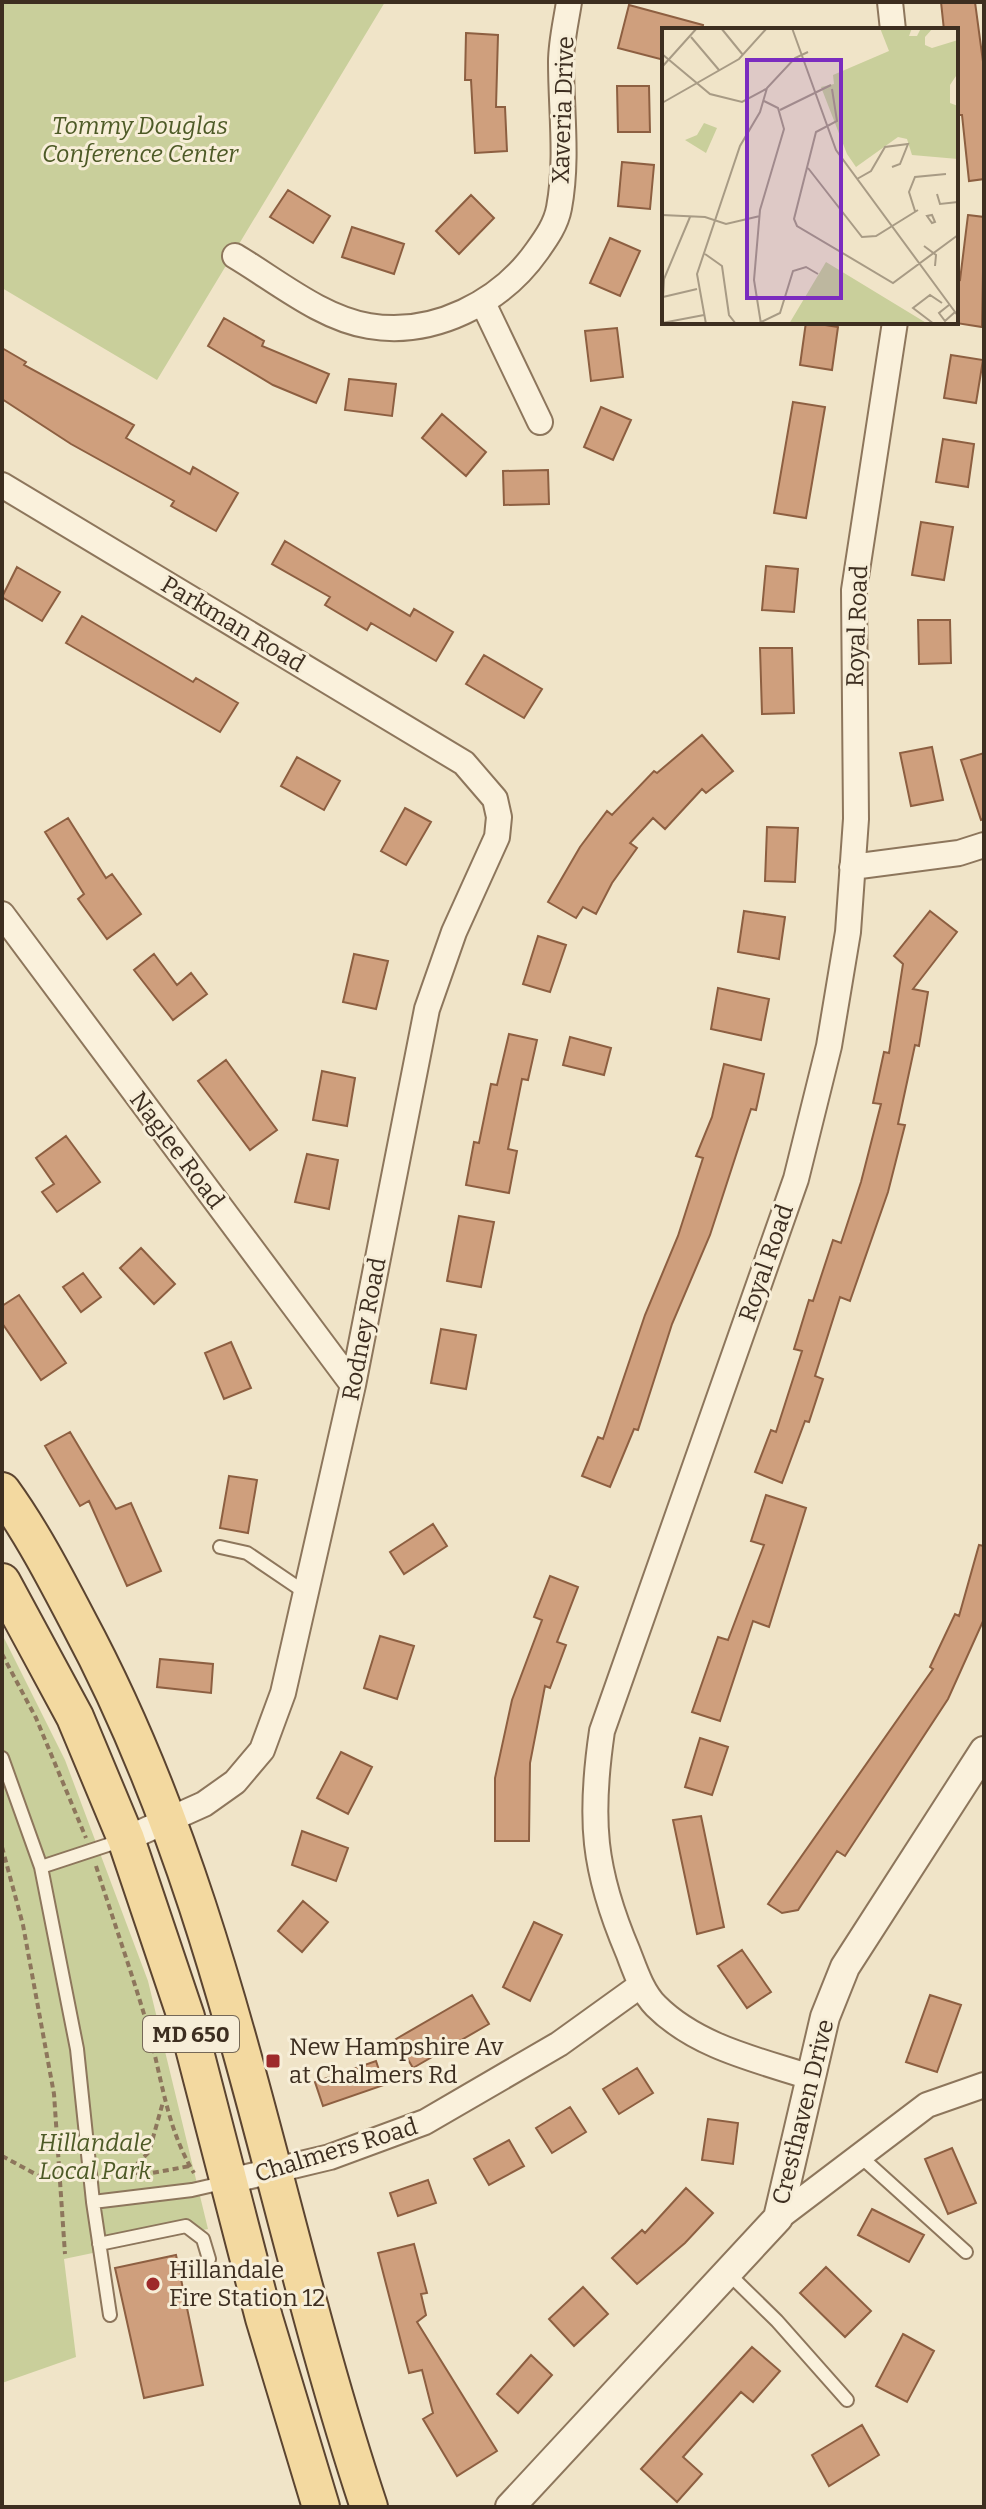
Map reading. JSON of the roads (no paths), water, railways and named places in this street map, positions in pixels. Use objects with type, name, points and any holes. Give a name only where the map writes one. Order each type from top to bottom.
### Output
[{"type":"main road","name":"MD 650","points":[[2,1491],[50,1568],[101,1663],[140,1743],[170,1820],[212,1942],[369,2507]]},
{"type":"main road","name":"MD 650","points":[[2,1582],[75,1717],[126,1839],[186,2017],[214,2185],[264,2318],[321,2507]]},
{"type":"street","name":"Xaveria Drive","points":[[235,256],[332,314],[369,326],[406,327],[464,313],[483,303],[522,273],[553,228],[559,210],[563,171],[561,58],[569,2]]},
{"type":"street","points":[[890,2],[893,28]]},
{"type":"street","points":[[483,303],[540,422]]},
{"type":"street","name":"Royal Road","points":[[810,2077],[711,2044],[656,2006],[641,1985],[606,1902],[598,1863],[594,1788],[602,1731],[796,1179],[829,1046],[848,932],[856,819],[854,590],[895,324]]},
{"type":"street","name":"Parkman Road","points":[[2,485],[464,763]]},
{"type":"street","name":"Rodney Road","points":[[126,1839],[204,1804],[235,1782],[262,1750],[283,1693],[353,1385],[427,1009],[454,932],[497,837],[499,817],[495,799],[464,763]]},
{"type":"street","points":[[852,867],[959,853],[984,845]]},
{"type":"street","name":"Naglee Road","points":[[2,914],[353,1385]]},
{"type":"street","name":"Cresthaven Drive","points":[[510,2507],[778,2218],[825,2017],[845,1967],[984,1751]]},
{"type":"street","name":"Chalmers Road","points":[[214,2185],[330,2157],[425,2122],[559,2044],[641,1985]]},
{"type":"street","points":[[778,2218],[927,2105],[984,2085]]},
{"type":"lane","points":[[220,1547],[247,1553],[306,1593]]},
{"type":"lane","points":[[2,1758],[41,1867],[77,2049],[93,2202],[110,2315]]},
{"type":"lane","points":[[41,1867],[126,1839]]},
{"type":"lane","points":[[860,2156],[966,2252]]},
{"type":"lane","points":[[93,2202],[214,2185]]},
{"type":"lane","points":[[99,2244],[186,2226],[203,2239],[209,2259]]},
{"type":"lane","points":[[729,2274],[777,2321],[847,2400]]},
{"type":"place","name":"New Hampshire Av at Chalmers Rd","points":[[273,2061]]},
{"type":"place","name":"Hillandale Fire Station 12","points":[[153,2284]]},
{"type":"park label","name":"Tommy Douglas Conference Center","points":[[140,140]]},
{"type":"park label","name":"Hillandale Local Park","points":[[95,2157]]}]
